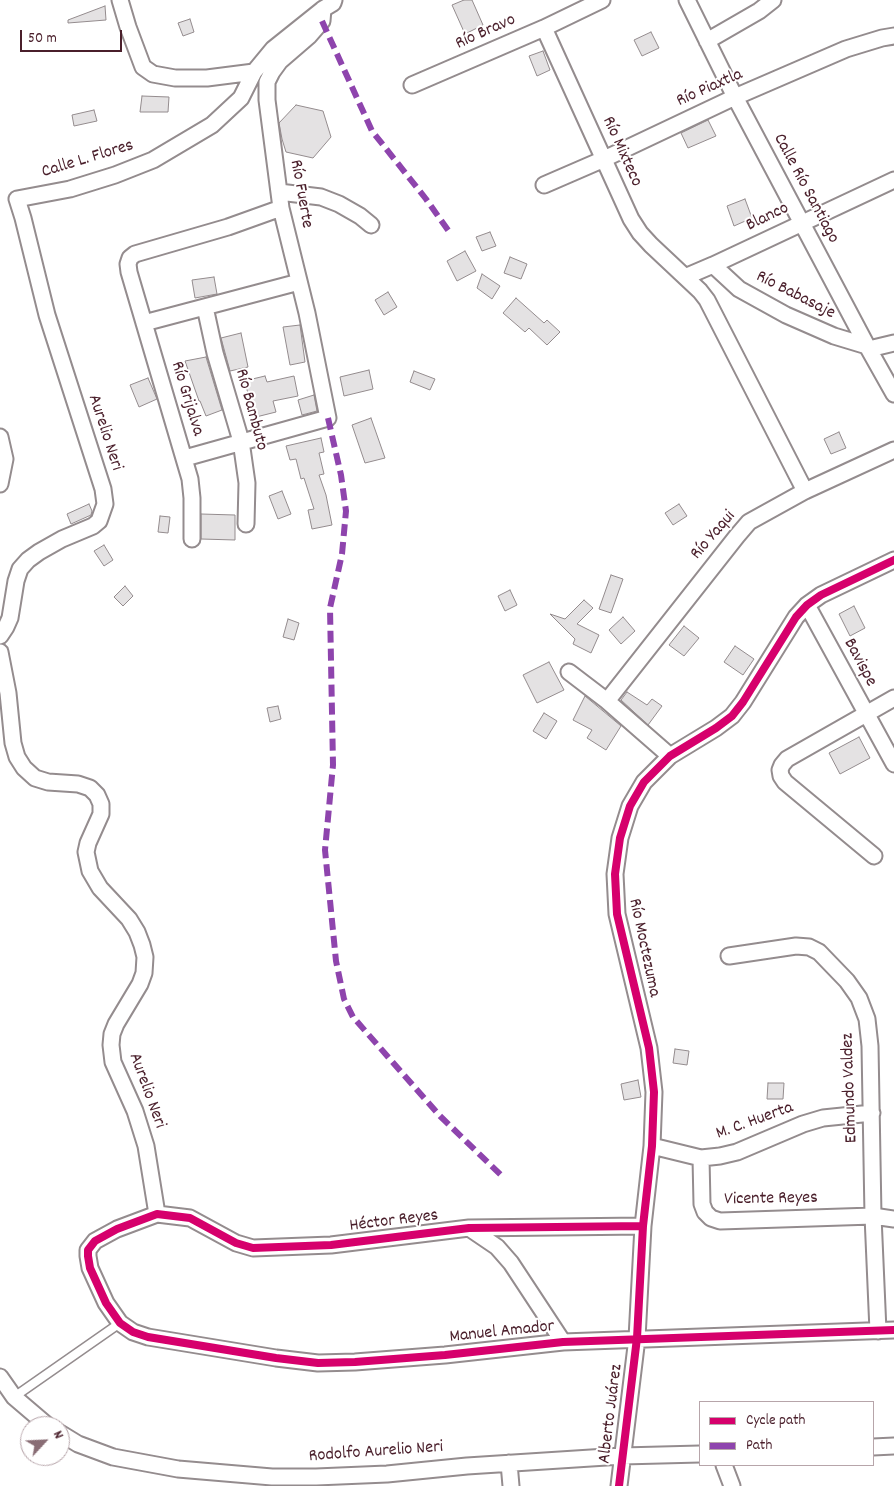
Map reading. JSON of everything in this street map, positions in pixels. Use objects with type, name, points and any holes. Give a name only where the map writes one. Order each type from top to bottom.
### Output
[{"type":"street","points":[[120,0],[143,67],[154,74],[175,78],[207,78],[254,72]]},
{"type":"street","name":"Río Bravo","points":[[412,85],[544,28],[602,0]]},
{"type":"street","name":"Calle Río Santiago","points":[[687,0],[802,223],[894,394]]},
{"type":"street","points":[[707,41],[759,11],[774,0]]},
{"type":"street","name":"Calle L. Flores","points":[[17,199],[70,189],[115,176],[154,160],[212,125],[241,98],[254,72],[273,49],[328,5]]},
{"type":"street","name":"Río Fuerte","points":[[241,441],[328,418],[281,208],[267,100],[268,82],[280,61],[309,36],[322,21],[328,5]]},
{"type":"street","name":"Río Mixteco","points":[[544,28],[632,219],[640,233],[651,245],[707,300],[805,491]]},
{"type":"street","name":"Río Piaxtla","points":[[544,185],[846,49],[894,36]]},
{"type":"street","name":"Blanco","points":[[685,277],[713,266],[894,180]]},
{"type":"street","points":[[279,192],[330,201],[360,216],[371,225]]},
{"type":"street","name":"Aurelio Neri","points":[[0,636],[10,618],[16,581],[20,569],[28,560],[62,538],[93,526],[99,521],[105,504],[103,489],[47,315],[17,199]]},
{"type":"street","name":"Río Grijalva","points":[[192,539],[190,479],[128,264],[134,254],[228,227],[281,208]]},
{"type":"street","name":"Río Babasaje","points":[[713,266],[739,289],[786,315],[834,336],[868,347]]},
{"type":"street","points":[[144,323],[299,282]]},
{"type":"street","name":"Río Bambuto","points":[[204,307],[215,353],[241,441],[248,483],[246,524]]},
{"type":"street","points":[[868,347],[894,343]]},
{"type":"street","points":[[0,437],[5,459],[0,484]]},
{"type":"street","points":[[185,458],[241,441]]},
{"type":"street","name":"Río Yaqui","points":[[607,701],[749,522],[805,491],[894,450]]},
{"type":"street","name":"Río Moctezuma","points":[[643,1226],[652,1146],[654,1092],[650,1048],[617,914],[615,874],[620,838],[630,806],[644,782],[670,756],[732,716],[744,702],[796,617],[807,605],[822,595],[893,561]]},
{"type":"street","name":"Bavispe","points":[[807,605],[894,764]]},
{"type":"street","name":"Aurelio Neri","points":[[0,652],[8,693],[13,742],[17,757],[24,768],[35,778],[48,782],[78,784],[90,788],[96,795],[101,804],[101,814],[88,843],[86,852],[87,862],[100,888],[137,932],[142,945],[145,957],[144,973],[140,984],[112,1034],[111,1045],[113,1062],[135,1111],[146,1146],[157,1214]]},
{"type":"street","points":[[569,672],[607,701],[670,756]]},
{"type":"street","points":[[874,856],[785,782],[780,770],[787,759],[894,698]]},
{"type":"street","name":"Edmundo Valdez","points":[[729,956],[796,946],[809,946],[829,961],[859,998],[867,1019],[870,1046],[873,1216],[878,1331]]},
{"type":"street","name":"M. C. Huerta","points":[[652,1146],[701,1158],[720,1156],[736,1152],[803,1124],[823,1118],[872,1113]]},
{"type":"street","name":"Vicente Reyes","points":[[701,1158],[702,1204],[705,1212],[711,1218],[720,1221],[873,1216],[894,1219]]},
{"type":"street","points":[[120,1323],[106,1302],[90,1268],[88,1250],[95,1241],[117,1229],[157,1214]]},
{"type":"street","name":"Héctor Reyes","points":[[157,1214],[190,1218],[236,1243],[253,1248],[331,1245],[468,1228],[643,1226]]},
{"type":"street","name":"Alberto Juárez","points":[[619,1486],[637,1338],[643,1226]]},
{"type":"street","points":[[468,1228],[497,1247],[511,1263],[564,1342]]},
{"type":"street","name":"Manuel Amador","points":[[120,1323],[133,1332],[148,1337],[276,1358],[318,1362],[355,1362],[445,1355],[564,1342],[894,1330]]},
{"type":"street","points":[[0,1377],[14,1397],[36,1416]]},
{"type":"street","name":"Rodolfo Aurelio Neri","points":[[70,1439],[113,1457],[178,1469],[272,1477],[387,1474],[509,1463],[622,1456],[699,1454]]},
{"type":"street","points":[[874,1447],[894,1446]]},
{"type":"street","points":[[509,1463],[511,1486]]},
{"type":"street","points":[[724,1466],[732,1486]]},
{"type":"lane","points":[[14,1397],[120,1323]]},
{"type":"building","points":[[464,0],[472,0],[483,25],[465,34],[452,5]]},
{"type":"building","points":[[105,6],[106,20],[68,23],[68,20]]},
{"type":"building","points":[[190,19],[194,32],[183,36],[178,23]]},
{"type":"building","points":[[651,32],[659,48],[642,56],[634,40]]},
{"type":"building","points":[[543,51],[550,70],[537,76],[529,56]]},
{"type":"building","points":[[142,96],[169,97],[168,112],[140,112]]},
{"type":"building","points":[[296,105],[323,111],[331,137],[313,158],[286,152],[279,123]]},
{"type":"building","points":[[94,110],[97,121],[74,126],[72,115]]},
{"type":"building","points":[[708,120],[716,136],[688,148],[681,133]]},
{"type":"building","points":[[745,199],[752,218],[734,226],[727,206]]},
{"type":"building","points":[[490,232],[496,246],[482,251],[476,237]]},
{"type":"building","points":[[465,251],[476,271],[457,281],[447,261]]},
{"type":"building","points":[[510,257],[527,264],[521,279],[504,273]]},
{"type":"building","points":[[482,274],[500,286],[492,299],[477,288]]},
{"type":"building","points":[[214,277],[217,294],[195,298],[192,280]]},
{"type":"building","points":[[388,292],[397,307],[384,315],[375,300]]},
{"type":"building","points":[[516,298],[544,323],[547,320],[560,332],[547,345],[529,328],[525,332],[503,313]]},
{"type":"building","points":[[300,325],[305,362],[290,365],[283,327]]},
{"type":"building","points":[[241,333],[248,367],[230,371],[221,338]]},
{"type":"building","points":[[206,357],[222,410],[206,416],[185,361]]},
{"type":"building","points":[[369,370],[373,389],[344,396],[340,377]]},
{"type":"building","points":[[414,371],[435,379],[430,390],[410,382]]},
{"type":"building","points":[[265,376],[267,382],[294,376],[298,396],[273,401],[276,412],[256,417],[244,381]]},
{"type":"building","points":[[148,378],[157,399],[139,407],[130,385]]},
{"type":"building","points":[[314,395],[317,411],[302,415],[298,400]]},
{"type":"building","points":[[371,418],[385,458],[365,463],[352,425]]},
{"type":"building","points":[[839,432],[846,448],[831,454],[824,439]]},
{"type":"building","points":[[321,438],[324,452],[319,453],[324,474],[319,475],[326,495],[332,525],[312,529],[308,510],[314,509],[304,478],[301,479],[296,459],[290,460],[286,446]]},
{"type":"building","points":[[282,491],[291,514],[278,519],[269,496]]},
{"type":"building","points":[[89,504],[92,511],[91,515],[71,524],[67,514]]},
{"type":"building","points":[[679,504],[687,516],[673,525],[665,513]]},
{"type":"building","points":[[201,514],[235,515],[235,540],[201,539]]},
{"type":"building","points":[[160,516],[170,517],[168,533],[158,532]]},
{"type":"building","points":[[104,545],[113,560],[104,566],[94,551]]},
{"type":"building","points":[[611,575],[623,579],[611,613],[599,609]]},
{"type":"building","points":[[125,586],[133,596],[123,606],[114,597]]},
{"type":"building","points":[[510,590],[517,605],[505,611],[498,596]]},
{"type":"building","points":[[584,600],[593,608],[577,624],[599,635],[591,653],[573,644],[575,639],[550,614],[565,619]]},
{"type":"building","points":[[854,606],[865,628],[850,636],[839,614]]},
{"type":"building","points":[[623,617],[635,631],[621,644],[609,630]]},
{"type":"building","points":[[288,619],[299,623],[294,640],[283,637]]},
{"type":"building","points":[[684,626],[699,638],[684,656],[669,645]]},
{"type":"building","points":[[735,646],[754,659],[743,675],[724,662]]},
{"type":"building","points":[[549,662],[564,690],[537,703],[523,675]]},
{"type":"building","points":[[627,692],[647,705],[652,699],[662,706],[648,725],[621,700]]},
{"type":"building","points":[[585,696],[621,726],[606,750],[587,738],[592,730],[573,720]]},
{"type":"building","points":[[278,706],[281,719],[270,722],[267,708]]},
{"type":"building","points":[[544,713],[557,721],[546,739],[533,731]]},
{"type":"building","points":[[859,737],[870,758],[840,774],[829,753]]},
{"type":"building","points":[[675,1049],[689,1051],[687,1065],[673,1063]]},
{"type":"building","points":[[638,1080],[641,1097],[624,1100],[621,1084]]},
{"type":"building","points":[[768,1083],[784,1083],[783,1099],[767,1099]]},
{"type":"marked path","points":[[322,21],[372,131],[426,199],[450,233]]},
{"type":"marked path","points":[[328,418],[341,475],[346,511],[342,554],[330,608],[333,765],[325,850],[336,961],[344,999],[353,1017],[440,1116],[504,1178]]},
{"type":"cycle path","points":[[619,1486],[637,1338],[643,1226],[652,1146],[654,1092],[649,1048],[617,914],[615,874],[620,838],[630,806],[644,782],[670,756],[732,716],[743,702],[796,617],[807,605],[821,595],[894,560]]},
{"type":"cycle path","points":[[643,1226],[469,1228],[331,1245],[253,1248],[236,1243],[190,1218],[157,1214],[117,1229],[95,1241],[88,1250],[88,1256],[90,1268],[106,1303],[120,1323],[133,1332],[148,1337],[318,1363],[445,1355],[563,1342],[894,1330]]}]
